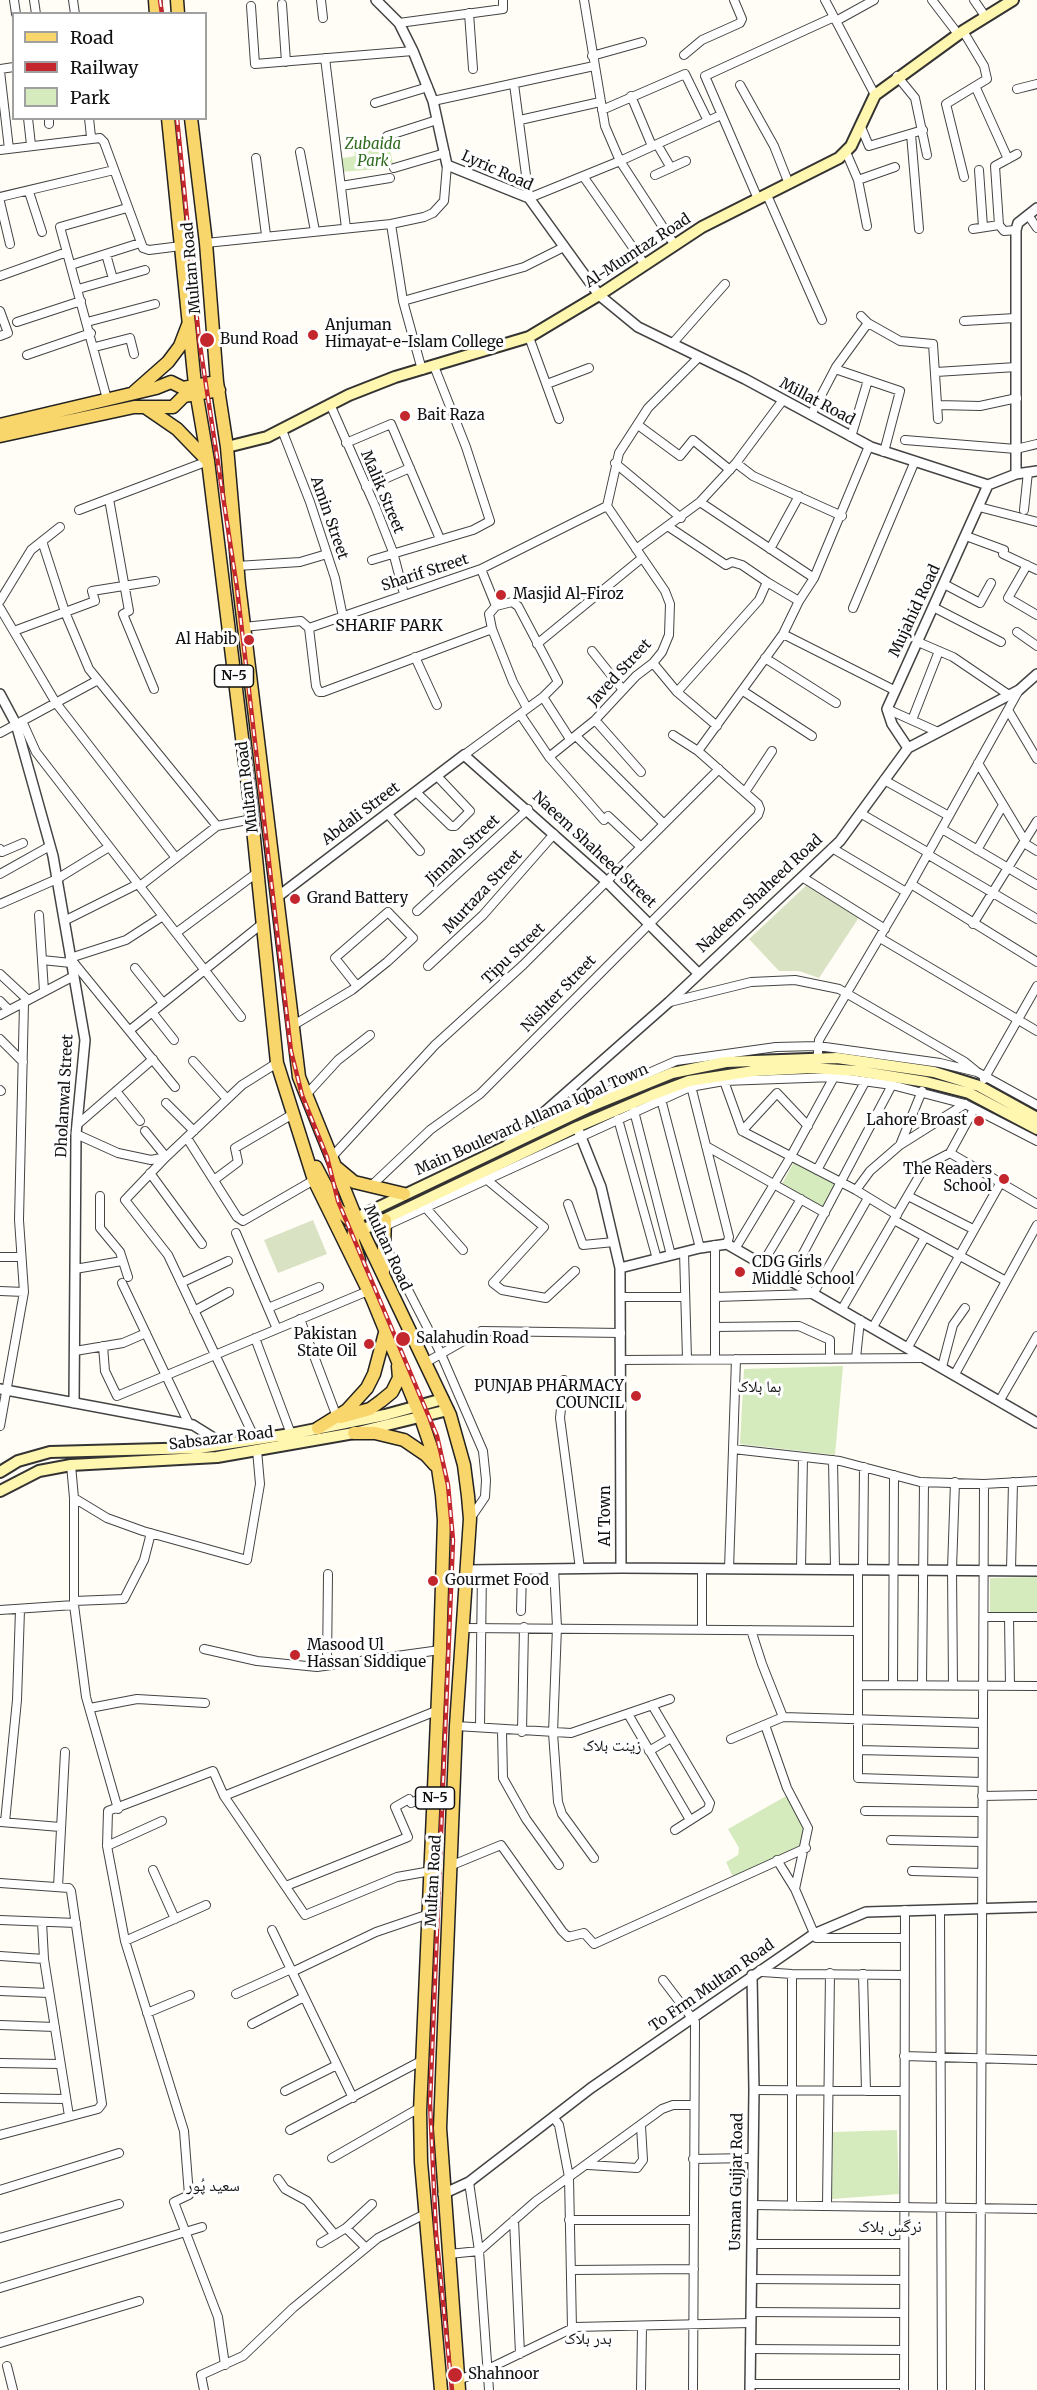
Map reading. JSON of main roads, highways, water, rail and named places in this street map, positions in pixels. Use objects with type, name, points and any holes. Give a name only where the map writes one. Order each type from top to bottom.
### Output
[{"type":"main road","name":"Al-Mumtaz Road","points":[[227,447],[250,443],[282,430],[330,404],[395,377],[529,337],[599,296],[674,244],[846,152],[861,127],[875,95],[897,76],[985,16],[1013,0]]},
{"type":"main road","name":"Multan Road","points":[[168,120],[196,389],[208,461],[252,819],[277,1063],[314,1180],[370,1295],[419,1413],[438,1468],[444,1520],[421,2107],[421,2162],[441,2390]]},
{"type":"main road","name":"Multan Road","points":[[191,120],[206,243],[218,386],[227,447],[237,566],[299,1077],[357,1225],[445,1405],[464,1465],[470,1519],[456,1726],[440,2128],[458,2385]]},
{"type":"main road","points":[[133,393],[168,362],[180,346],[189,323]]},
{"type":"main road","points":[[0,425],[171,382],[183,388],[218,386]]},
{"type":"main road","points":[[0,436],[143,406],[173,407],[184,396],[196,389]]},
{"type":"main road","points":[[143,406],[177,429],[208,461]]},
{"type":"main road","name":"Main Boulevard Allama Iqbal Town","points":[[357,1225],[404,1194],[612,1093],[672,1073],[726,1062],[817,1057],[934,1072],[979,1086],[1037,1118]]},
{"type":"main road","name":"Main Boulevard Allama Iqbal Town","points":[[357,1225],[385,1223],[579,1131],[690,1084],[817,1057],[857,1071],[926,1082],[969,1093],[1037,1129]]},
{"type":"main road","points":[[301,1137],[338,1209],[357,1225],[353,1241],[370,1295]]},
{"type":"main road","points":[[331,1162],[354,1182],[368,1188],[404,1194]]},
{"type":"main road","points":[[383,1277],[385,1223]]},
{"type":"main road","points":[[318,1428],[337,1417],[367,1388],[374,1374],[385,1332]]},
{"type":"main road","points":[[337,1417],[363,1412],[392,1392],[399,1378],[398,1364]]},
{"type":"main road","name":"Sabsazar Road","points":[[0,1491],[39,1471],[71,1465],[201,1453],[354,1433],[445,1405]]},
{"type":"main road","name":"Sabsazar Road","points":[[0,1472],[18,1461],[50,1452],[201,1453],[222,1443],[256,1445],[318,1428],[419,1413]]},
{"type":"main road","points":[[354,1433],[375,1433],[404,1440],[426,1455],[438,1468]]},
{"type":"railway","points":[[160,0],[162,12]]},
{"type":"railway","points":[[177,120],[199,339],[237,588],[291,1051],[302,1095],[327,1157],[338,1201],[437,1436],[448,1485],[453,1540],[430,2103],[436,2233],[452,2390]]},
{"type":"place","name":"Anjuman Himayat-e-Islam College","points":[[313,335]]},
{"type":"place","name":"Bund Road","points":[[207,340]]},
{"type":"place","name":"Bait Raza","points":[[405,416]]},
{"type":"place","name":"Masjid Al-Firoz","points":[[501,595]]},
{"type":"place","name":"Al Habib","points":[[249,640]]},
{"type":"place","name":"Grand Battery","points":[[295,899]]},
{"type":"place","name":"Lahore Broast","points":[[979,1121]]},
{"type":"place","name":"The Readers School","points":[[1004,1179]]},
{"type":"place","name":"CDG Girls Middle School","points":[[740,1272]]},
{"type":"place","name":"Salahudin Road","points":[[403,1339]]},
{"type":"place","name":"Pakistan State Oil","points":[[369,1344]]},
{"type":"place","name":"PUNJAB PHARMACY COUNCIL","points":[[636,1396]]},
{"type":"place","name":"Gourmet Food","points":[[433,1581]]},
{"type":"place","name":"Masood Ul Hassan Siddique","points":[[295,1655]]},
{"type":"place","name":"Shahnoor","points":[[455,2375]]},
{"type":"district","name":"SHARIF PARK","points":[[389,626]]},
{"type":"district","name":"ہما بلاک","points":[[759,1387]]},
{"type":"district","name":"زینت بلاک","points":[[612,1746]]},
{"type":"district","name":"سعید پُور","points":[[213,2186]]},
{"type":"district","name":"نرگس بلاک","points":[[890,2227]]},
{"type":"district","name":"بدر بلاک","points":[[588,2339]]},
{"type":"park label","name":"Zubaida Park","points":[[373,154]]}]
